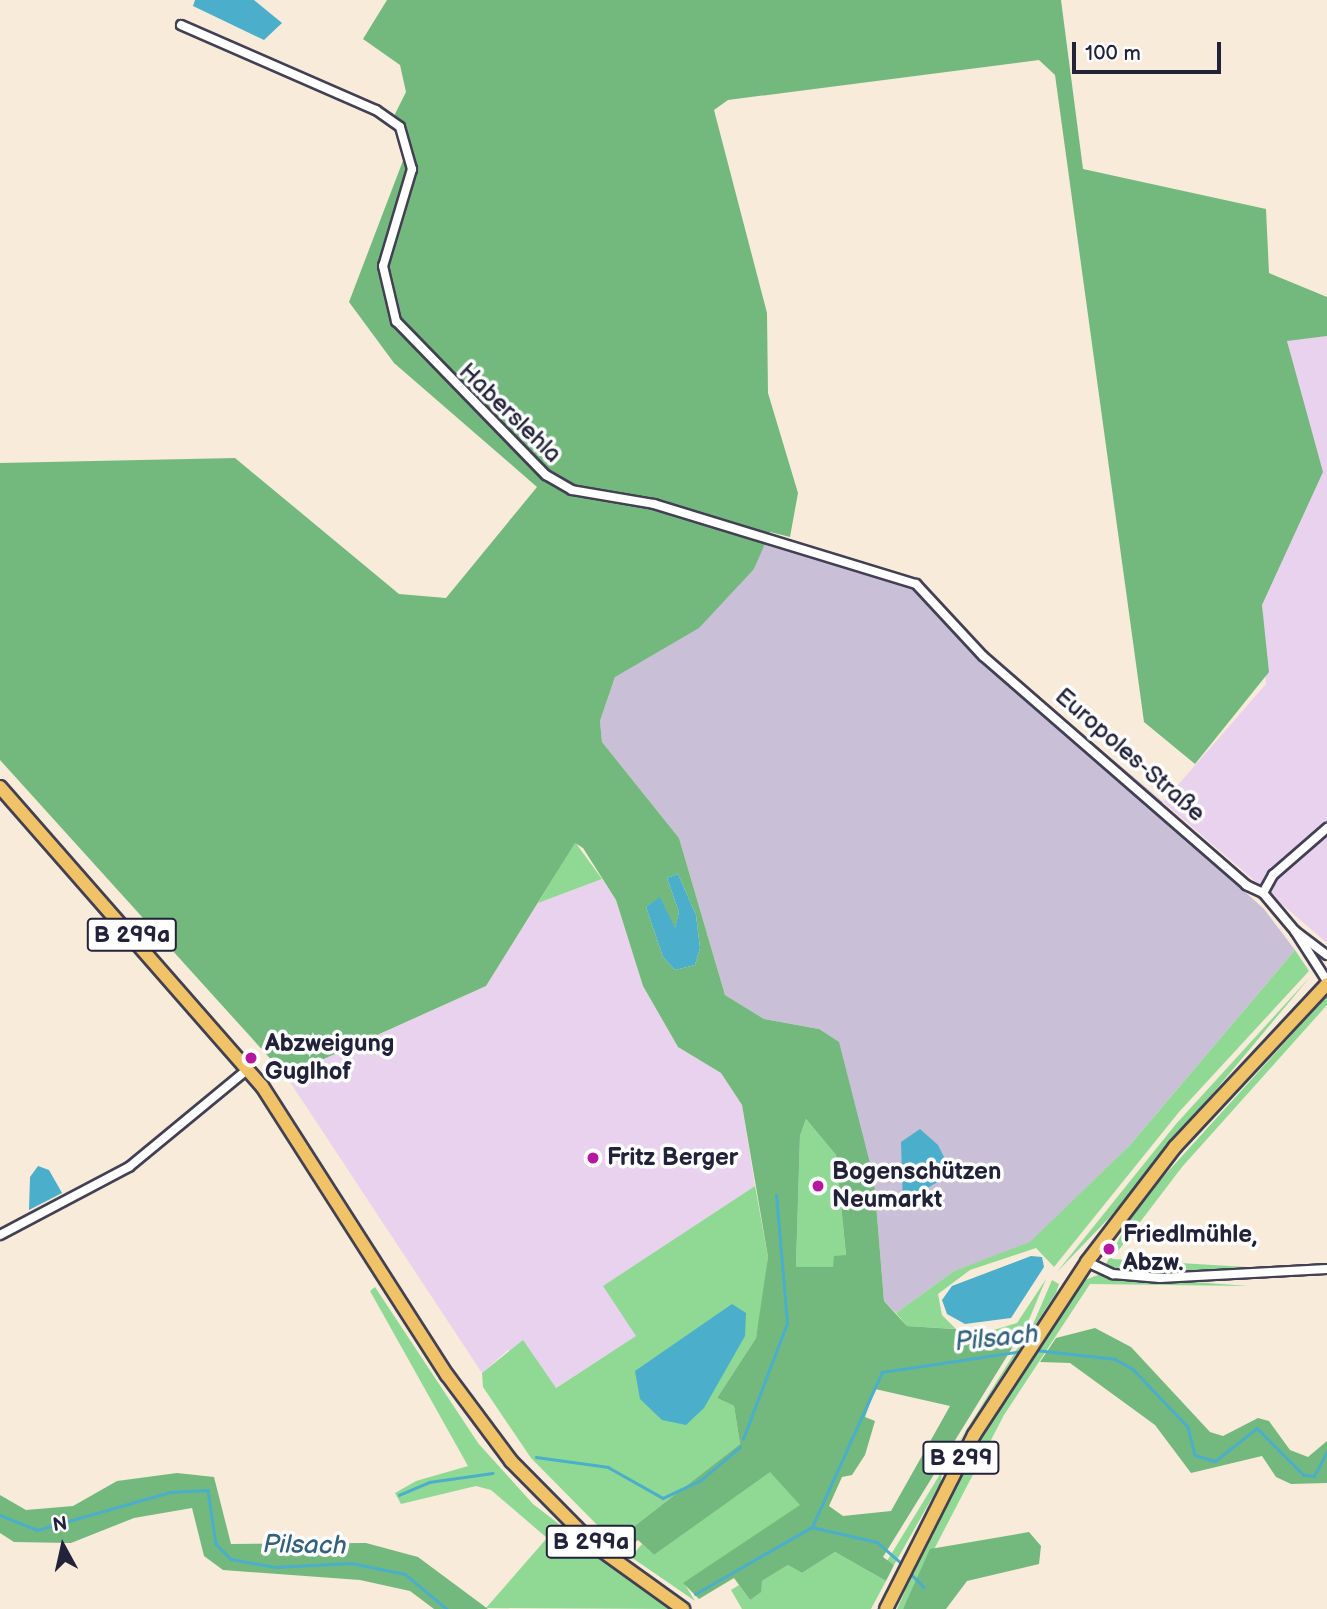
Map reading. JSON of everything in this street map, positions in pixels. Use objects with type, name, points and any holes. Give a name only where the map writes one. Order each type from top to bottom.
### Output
[{"type":"main road","name":"B 299a","points":[[0,787],[248,1069],[302,1141],[447,1375],[511,1461],[594,1545],[683,1609]]},
{"type":"main road","name":"B 299","points":[[886,1609],[909,1561],[1020,1359],[1087,1262],[1184,1138],[1327,983]]},
{"type":"street","name":"Haberslehla","points":[[181,25],[274,69],[376,110],[400,127],[412,169],[383,266],[396,321],[546,475],[584,493],[654,504],[859,562],[916,584],[942,606]]},
{"type":"street","name":"Europoles-Straße","points":[[942,606],[983,656],[1246,885],[1263,893],[1295,930],[1327,983]]},
{"type":"street","points":[[1263,893],[1273,875],[1327,828]]},
{"type":"street","name":"Europoles-Straße","points":[[1295,930],[1327,955]]},
{"type":"street","points":[[0,1235],[129,1167],[248,1069]]},
{"type":"street","points":[[1087,1262],[1113,1274],[1160,1278],[1327,1269]]},
{"type":"shaded area","points":[[1327,336],[1327,943],[1163,802],[1266,684],[1262,605],[1300,402],[1287,340]]},
{"type":"shaded area","points":[[765,542],[909,586],[978,658],[1050,718],[1057,712],[1163,802],[1156,811],[1264,909],[1295,950],[1130,1145],[1030,1243],[954,1271],[896,1313],[884,1301],[874,1179],[819,1029],[764,1019],[725,995],[679,838],[602,742],[600,721],[615,677],[754,569]]},
{"type":"shaded area","points":[[602,879],[616,900],[643,986],[678,1047],[721,1073],[742,1105],[755,1186],[604,1286],[637,1336],[555,1388],[508,1350],[482,1373],[286,1076],[486,986],[538,903]]},
{"type":"green space","points":[[387,0],[1061,0],[1083,169],[1266,209],[1269,273],[1327,297],[1327,336],[1287,341],[1323,472],[1262,605],[1269,672],[1195,764],[1144,722],[1055,75],[1039,60],[728,100],[714,110],[767,313],[768,393],[798,493],[790,537],[770,532],[754,569],[699,628],[615,677],[600,721],[602,742],[679,838],[725,995],[764,1019],[819,1029],[839,1042],[874,1179],[884,1301],[907,1326],[1001,1332],[1012,1348],[883,1557],[894,1565],[886,1581],[835,1552],[802,1573],[788,1565],[762,1581],[761,1592],[750,1600],[734,1578],[699,1599],[683,1583],[800,1505],[770,1472],[654,1555],[638,1540],[625,1551],[614,1542],[740,1444],[734,1406],[717,1398],[756,1338],[768,1257],[742,1105],[721,1073],[678,1047],[643,986],[616,900],[583,848],[575,843],[486,986],[286,1076],[0,760],[0,463],[235,458],[399,594],[446,598],[537,487],[394,363],[349,302],[404,158],[395,114],[406,92],[400,65],[363,39]],"holes":[[[678,874],[696,915],[700,948],[695,965],[675,970],[663,957],[646,907],[660,898],[675,929],[679,912],[667,878]],[[806,1119],[836,1155],[846,1255],[834,1256],[833,1267],[796,1267],[800,1136]],[[875,1389],[950,1406],[891,1511],[843,1516],[829,1506],[842,1477],[852,1475],[865,1455],[875,1421],[865,1417]]]},
{"type":"green space","points":[[575,842],[602,879],[538,903]]},
{"type":"green space","points":[[1295,950],[1309,971],[1179,1112],[1054,1267],[1036,1248],[970,1270],[938,1294],[942,1315],[956,1329],[907,1326],[896,1313],[954,1271],[1030,1242],[1130,1145]]},
{"type":"green space","points":[[1310,977],[1109,1218],[1057,1272],[1176,1124]]},
{"type":"green space","points":[[1327,996],[1327,1005],[1182,1167],[1112,1259],[1247,1267],[1247,1272],[1135,1273],[1105,1266],[1135,1208]]},
{"type":"green space","name":"Bogenschützen Neumarkt","points":[[806,1119],[836,1155],[846,1255],[834,1267],[796,1267],[800,1136]]},
{"type":"green space","points":[[755,1186],[768,1257],[756,1338],[717,1398],[734,1406],[740,1444],[614,1542],[531,1458],[483,1387],[482,1373],[523,1340],[556,1388],[636,1336],[603,1286]]},
{"type":"green space","points":[[1098,1275],[1248,1286],[1090,1284],[1004,1415],[903,1609],[897,1609],[939,1514],[1013,1384],[1082,1281]]},
{"type":"green space","points":[[1046,1279],[1028,1322],[1012,1348],[1001,1332],[990,1331],[1017,1323]]},
{"type":"green space","points":[[1052,1280],[1059,1284],[1056,1293],[947,1461],[1034,1322]]},
{"type":"green space","points":[[375,1287],[478,1443],[533,1504],[669,1609],[486,1608],[547,1538],[491,1490],[476,1486],[401,1504],[395,1493],[416,1481],[468,1466],[370,1291]]},
{"type":"green space","points":[[1095,1328],[1131,1347],[1210,1432],[1223,1436],[1258,1418],[1269,1421],[1290,1450],[1308,1457],[1327,1441],[1327,1483],[1291,1484],[1276,1477],[1262,1456],[1191,1473],[1155,1425],[1070,1363],[1040,1362],[1056,1338]]},
{"type":"green space","points":[[770,1471],[801,1505],[684,1583],[695,1601],[631,1557],[642,1544],[654,1555]]},
{"type":"green space","points":[[942,1471],[941,1482],[894,1565],[887,1561]]},
{"type":"green space","points":[[177,1473],[214,1477],[231,1544],[366,1543],[418,1557],[488,1609],[434,1609],[410,1591],[360,1580],[223,1570],[204,1556],[192,1508],[134,1518],[71,1543],[14,1542],[0,1533],[0,1495],[26,1510],[73,1506],[117,1481]]},
{"type":"green space","points":[[1029,1532],[1041,1546],[1039,1564],[967,1581],[946,1609],[903,1609],[930,1549]]},
{"type":"green space","points":[[835,1552],[886,1581],[871,1609],[742,1609],[731,1590],[739,1585],[750,1600],[762,1581],[788,1565],[802,1573]]},
{"type":"water","points":[[195,0],[254,0],[282,23],[264,40],[193,6]]},
{"type":"water","points":[[678,874],[696,915],[700,948],[695,965],[675,970],[663,957],[646,907],[660,897],[675,928],[679,912],[667,878]]},
{"type":"water","points":[[920,1129],[938,1145],[952,1173],[903,1203],[901,1142]]},
{"type":"water","points":[[38,1166],[49,1170],[62,1193],[29,1210],[30,1177]]},
{"type":"water","points":[[1031,1256],[1042,1257],[1044,1267],[1011,1318],[965,1324],[947,1314],[942,1300],[952,1286]]},
{"type":"water","points":[[732,1304],[746,1313],[745,1336],[704,1408],[686,1425],[662,1420],[640,1399],[635,1371]]},
{"type":"waterway","points":[[743,1439],[787,1323],[776,1195]]},
{"type":"waterway","name":"Pilsach","points":[[1036,1350],[1115,1359],[1133,1369],[1188,1427],[1195,1455],[1215,1461],[1257,1428],[1304,1475],[1314,1476],[1327,1452]]},
{"type":"waterway","name":"Pilsach","points":[[695,1594],[812,1527],[882,1372],[1022,1351]]},
{"type":"waterway","points":[[536,1457],[608,1467],[663,1498],[701,1480],[740,1447]]},
{"type":"waterway","points":[[399,1495],[429,1482],[492,1473]]},
{"type":"waterway","name":"Pilsach","points":[[0,1515],[37,1530],[170,1492],[208,1490],[216,1544],[231,1559],[275,1567],[351,1563],[405,1574],[447,1609]]},
{"type":"waterway","points":[[812,1527],[877,1542],[902,1564]]},
{"type":"waterway","points":[[909,1572],[924,1587]]},
{"type":"place","name":"Abzweigung Guglhof","points":[[251,1058]]},
{"type":"place","name":"Fritz Berger","points":[[593,1158]]},
{"type":"place","name":"Bogenschützen Neumarkt","points":[[818,1186]]},
{"type":"place","name":"Friedlmühle, Abzw.","points":[[1109,1249]]}]
